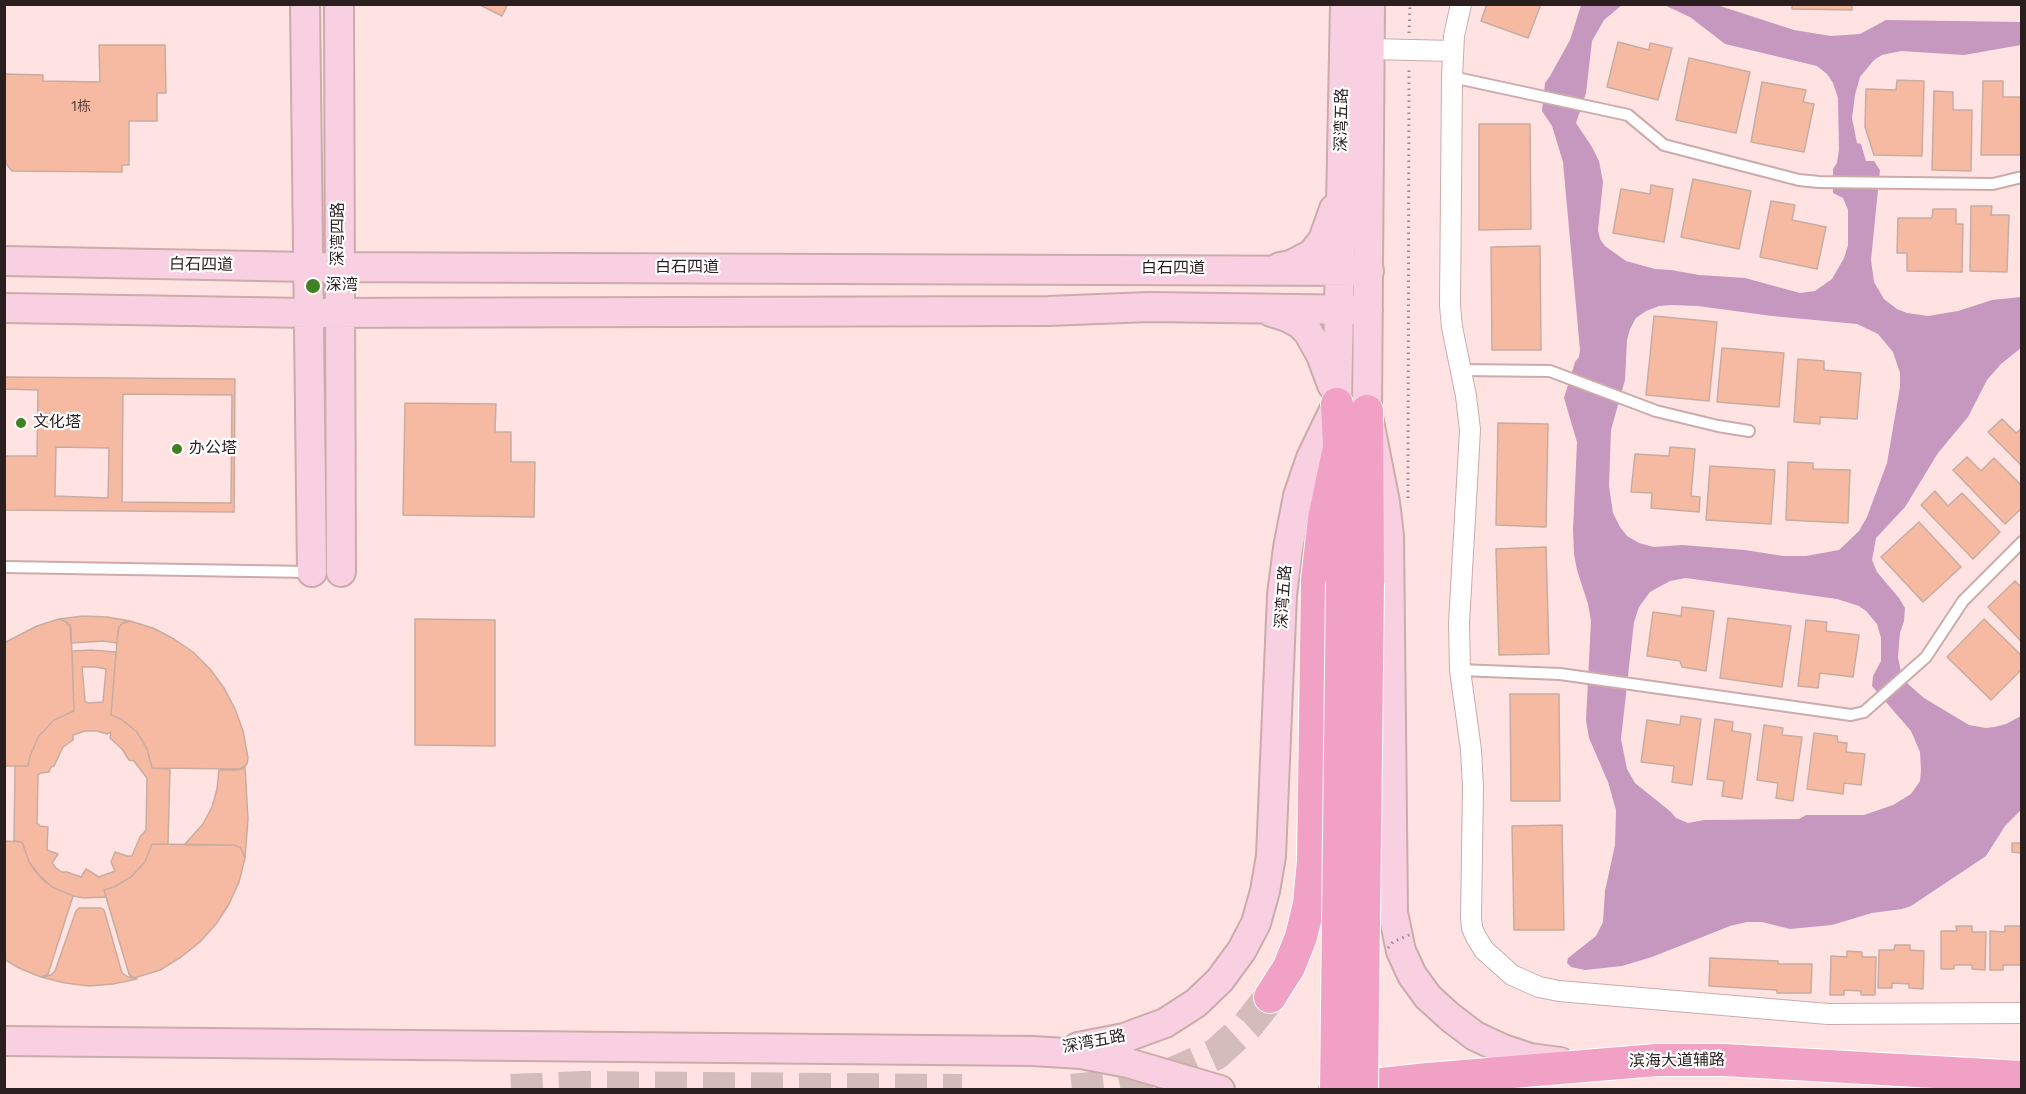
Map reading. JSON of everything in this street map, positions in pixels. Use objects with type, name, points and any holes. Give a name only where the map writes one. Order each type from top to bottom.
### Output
[{"type":"main road","points":[[1337,404],[1342,505],[1355,582],[1362,1089]]},
{"type":"main road","points":[[1334,1089],[1355,582],[1367,411]]},
{"type":"main road","points":[[1270,997],[1289,967],[1301,937],[1309,904],[1313,861],[1317,580],[1324,518],[1339,448]]},
{"type":"main road","name":"滨海大道辅路","points":[[1334,1089],[1656,1060],[1724,1060],[2022,1077]]},
{"type":"street","name":"深湾四路","points":[[305,4],[308,313],[326,572]]},
{"type":"street","name":"深湾四路","points":[[326,572],[340,313],[339,4]]},
{"type":"street","name":"深湾五路","points":[[1033,1051],[1084,1047],[1114,1040],[1165,1023],[1196,1003],[1220,980],[1242,950],[1256,923],[1271,856],[1282,596],[1288,548],[1298,496],[1311,458],[1337,404],[1345,4]]},
{"type":"street","name":"深湾五路","points":[[1370,4],[1367,411],[1385,502],[1389,536],[1393,913],[1401,951],[1412,975],[1428,997],[1475,1036],[1530,1058],[1589,1065]]},
{"type":"street","points":[[1461,4],[1456,23],[1452,77],[1450,316],[1466,396],[1470,430],[1458,623],[1460,670],[1471,750],[1473,787],[1472,928],[1484,950],[1512,975],[1539,987],[1559,991],[1828,1014],[2022,1013]]},
{"type":"street","points":[[1370,49],[1453,51]]},
{"type":"street","points":[[1264,270],[1291,265],[1312,254],[1323,240],[1330,224],[1341,183]]},
{"type":"street","name":"白石四道","points":[[4,261],[308,267],[1369,271]]},
{"type":"street","points":[[4,308],[308,313],[1048,311],[1149,307],[1368,310]]},
{"type":"street","points":[[1259,308],[1287,317],[1300,324],[1308,332],[1321,355],[1337,404]]},
{"type":"street","points":[[4,1041],[1033,1051],[1082,1054],[1128,1063],[1220,1089]]},
{"type":"lane","points":[[1452,77],[1628,115],[1664,146],[1799,180],[1993,184],[2022,177]]},
{"type":"lane","points":[[1460,370],[1550,371],[1656,411],[1688,420],[1749,431]]},
{"type":"lane","points":[[1460,670],[1560,674],[1851,715],[1864,712],[1926,657],[1963,601],[2022,543]]},
{"type":"lane","points":[[4,567],[326,572]]},
{"type":"path","points":[[1408,504],[1410,4]]},
{"type":"shaded area","points":[[1581,5],[1622,5],[1604,20],[1592,41],[1586,93],[1576,123],[1599,161],[1603,182],[1598,230],[1605,246],[1626,261],[1655,269],[1745,278],[1800,293],[1815,291],[1832,279],[1844,258],[1848,245],[1848,210],[1843,198],[1833,193],[1833,169],[1837,163],[1839,150],[1838,98],[1833,83],[1817,66],[1725,44],[1690,17],[1664,5],[1717,5],[1794,30],[1831,36],[1860,34],[1886,20],[2021,22],[2021,45],[1964,55],[1901,51],[1882,55],[1874,60],[1860,77],[1852,118],[1857,143],[1861,144],[1866,161],[1874,161],[1880,170],[1871,260],[1874,282],[1884,299],[1907,313],[1928,316],[1958,311],[1992,300],[2021,297],[2021,348],[2001,364],[1987,380],[1968,417],[1938,453],[1905,507],[1876,538],[1872,560],[1877,572],[1905,608],[1898,657],[1901,672],[1908,684],[1924,698],[1969,725],[1994,727],[2021,716],[2021,810],[2005,826],[1986,856],[1911,906],[1872,913],[1832,925],[1790,929],[1762,922],[1747,922],[1730,926],[1652,957],[1622,966],[1585,970],[1571,967],[1567,963],[1568,958],[1596,936],[1603,922],[1605,891],[1615,845],[1616,810],[1608,782],[1589,738],[1586,720],[1591,621],[1574,554],[1577,442],[1564,398],[1580,350],[1563,162],[1552,126],[1542,111],[1545,83],[1570,40]],"holes":[[[1671,305],[1857,324],[1878,334],[1893,352],[1900,373],[1900,387],[1887,463],[1867,517],[1859,531],[1839,550],[1806,556],[1783,556],[1745,550],[1682,545],[1654,547],[1639,543],[1627,536],[1620,527],[1613,513],[1609,486],[1611,430],[1625,380],[1627,340],[1636,318],[1659,306]],[[1686,578],[1837,599],[1859,606],[1866,611],[1877,624],[1881,638],[1881,661],[1873,676],[1872,686],[1911,731],[1920,752],[1920,781],[1911,794],[1893,805],[1864,815],[1806,815],[1799,819],[1704,820],[1688,823],[1676,818],[1635,783],[1627,769],[1621,739],[1634,622],[1639,607],[1650,592],[1670,581]]]},
{"type":"building","points":[[478,4],[508,4],[502,16]]},
{"type":"building","points":[[1487,4],[1541,4],[1528,38],[1481,21]]},
{"type":"building","points":[[1792,4],[1852,4],[1852,10],[1792,9]]},
{"type":"building","points":[[1618,42],[1649,50],[1650,43],[1672,48],[1658,100],[1607,87]]},
{"type":"building","points":[[99,45],[165,45],[166,93],[157,93],[157,121],[129,121],[129,165],[122,165],[122,172],[12,171],[4,161],[4,74],[43,75],[43,81],[100,82]]},
{"type":"building","points":[[1689,58],[1750,72],[1736,133],[1676,120]]},
{"type":"building","points":[[1897,80],[1924,81],[1922,156],[1874,155],[1865,127],[1866,89],[1896,90]]},
{"type":"building","points":[[1983,81],[2003,81],[2003,97],[2022,97],[2022,155],[1981,155]]},
{"type":"building","points":[[1762,82],[1806,90],[1803,102],[1814,104],[1804,152],[1751,142]]},
{"type":"building","points":[[1934,91],[1953,92],[1953,110],[1972,110],[1971,171],[1932,170]]},
{"type":"building","points":[[1479,124],[1530,124],[1531,229],[1479,230]]},
{"type":"building","points":[[1693,179],[1751,191],[1739,249],[1681,237]]},
{"type":"building","points":[[1651,185],[1673,189],[1664,242],[1613,233],[1621,189],[1650,194]]},
{"type":"building","points":[[1771,201],[1795,205],[1792,220],[1826,227],[1817,269],[1760,257]]},
{"type":"building","points":[[1971,206],[1992,206],[1991,215],[2009,215],[2007,272],[1970,271]]},
{"type":"building","points":[[1933,209],[1956,209],[1956,224],[1963,224],[1962,272],[1907,271],[1907,253],[1897,253],[1898,218],[1932,218]]},
{"type":"building","points":[[1540,246],[1541,350],[1492,350],[1491,247]]},
{"type":"building","points":[[1654,316],[1717,322],[1709,401],[1646,395]]},
{"type":"building","points":[[1722,348],[1784,353],[1779,407],[1717,402]]},
{"type":"building","points":[[1798,359],[1824,361],[1824,370],[1861,373],[1857,419],[1820,417],[1820,424],[1794,422]]},
{"type":"building","points":[[4,377],[235,379],[234,512],[4,510]]},
{"type":"building","name":"文化塔","points":[[4,389],[38,390],[37,456],[4,456]]},
{"type":"building","name":"办公塔","points":[[123,394],[232,395],[231,503],[122,502]]},
{"type":"building","points":[[405,403],[496,404],[495,432],[511,432],[511,462],[535,462],[534,517],[403,515]]},
{"type":"building","points":[[2002,419],[2016,433],[2022,428],[2022,466],[1988,432]]},
{"type":"building","points":[[1498,423],[1548,424],[1546,527],[1496,525]]},
{"type":"building","points":[[56,447],[109,448],[108,498],[55,496]]},
{"type":"building","points":[[1670,447],[1695,449],[1691,496],[1700,497],[1699,512],[1651,508],[1652,493],[1631,492],[1635,454],[1669,456]]},
{"type":"building","points":[[1967,457],[1981,471],[1994,458],[2022,486],[2022,508],[2005,524],[1953,470]]},
{"type":"building","points":[[1788,462],[1813,463],[1813,469],[1850,470],[1848,523],[1786,520]]},
{"type":"building","points":[[1710,466],[1775,470],[1771,524],[1706,520]]},
{"type":"building","points":[[1935,491],[1948,506],[1962,493],[2000,532],[1973,559],[1921,505]]},
{"type":"building","points":[[1919,522],[1961,567],[1923,602],[1881,557]]},
{"type":"building","points":[[1546,547],[1549,654],[1499,655],[1496,549]]},
{"type":"building","points":[[2015,581],[2022,588],[2022,642],[1988,607]]},
{"type":"building","points":[[1682,607],[1714,611],[1706,671],[1682,667],[1680,661],[1647,656],[1653,612],[1681,616]]},
{"type":"building","points":[[83,616],[130,621],[124,622],[119,627],[117,643],[104,641],[71,643],[70,625],[59,619]]},
{"type":"building","points":[[1728,618],[1791,626],[1782,687],[1720,678]]},
{"type":"building","points":[[59,619],[65,621],[71,628],[74,711],[54,720],[39,736],[28,766],[4,766],[4,643],[37,626]]},
{"type":"building","points":[[415,619],[495,620],[495,746],[415,745]]},
{"type":"building","points":[[1984,619],[2022,656],[2022,669],[1991,700],[1947,657]]},
{"type":"building","points":[[1806,620],[1827,622],[1826,631],[1859,635],[1853,677],[1820,673],[1818,688],[1798,686]]},
{"type":"building","points":[[130,621],[153,628],[174,639],[193,652],[210,669],[224,688],[243,731],[248,758],[247,764],[242,769],[152,768],[147,749],[137,732],[121,719],[111,715],[118,630],[121,624]]},
{"type":"building","points":[[72,651],[116,652],[111,715],[121,719],[137,732],[147,749],[152,768],[170,769],[168,844],[152,844],[145,862],[131,877],[104,890],[129,974],[134,978],[122,973],[104,910],[101,908],[79,908],[76,911],[55,971],[43,977],[48,974],[73,896],[52,887],[43,880],[29,862],[22,842],[14,841],[15,766],[28,766],[39,736],[54,720],[74,711]],"holes":[[[82,667],[106,669],[103,702],[88,703],[85,701]],[[85,731],[107,734],[111,732],[110,738],[122,749],[129,760],[134,761],[147,778],[146,830],[140,837],[132,856],[115,852],[111,862],[115,871],[99,877],[86,869],[81,877],[56,868],[52,863],[58,854],[47,850],[48,827],[37,823],[38,775],[49,772],[63,747],[73,740],[73,735]]]},
{"type":"building","points":[[1510,694],[1559,694],[1560,801],[1511,801]]},
{"type":"building","points":[[1681,716],[1701,719],[1692,785],[1672,782],[1674,766],[1641,762],[1647,720],[1680,725]]},
{"type":"building","points":[[1715,719],[1733,722],[1732,731],[1751,734],[1742,799],[1722,796],[1724,781],[1707,779]]},
{"type":"building","points":[[1764,725],[1783,728],[1782,735],[1802,737],[1793,801],[1776,798],[1778,783],[1757,780]]},
{"type":"building","points":[[1814,733],[1837,736],[1838,742],[1847,743],[1846,752],[1865,754],[1861,785],[1844,783],[1843,794],[1807,789]]},
{"type":"building","points":[[245,766],[248,819],[245,858],[241,848],[234,845],[184,845],[203,824],[212,807],[219,770],[238,770]]},
{"type":"building","points":[[1562,825],[1564,930],[1514,930],[1512,826]]},
{"type":"building","points":[[4,841],[22,842],[35,871],[52,887],[73,896],[48,974],[41,977],[4,959]]},
{"type":"building","points":[[2012,843],[2022,843],[2022,853],[2012,852]]},
{"type":"building","points":[[152,844],[234,845],[241,848],[245,858],[239,882],[229,904],[200,942],[160,970],[134,978],[129,974],[104,890],[131,877],[145,862]]},
{"type":"building","points":[[73,896],[106,897],[129,974],[132,978],[137,979],[89,986],[41,977],[48,974]]},
{"type":"building","points":[[1956,926],[1972,926],[1972,932],[1986,932],[1985,970],[1972,969],[1972,965],[1954,965],[1954,969],[1941,969],[1941,931],[1957,931]]},
{"type":"building","points":[[2005,926],[2021,926],[2022,970],[2021,965],[2003,965],[2003,970],[1990,970],[1990,931],[2005,932]]},
{"type":"building","points":[[1895,945],[1910,945],[1910,950],[1924,951],[1923,989],[1909,988],[1909,984],[1892,983],[1892,988],[1878,988],[1879,950],[1894,950]]},
{"type":"building","points":[[1847,951],[1862,952],[1862,957],[1876,957],[1875,995],[1861,995],[1861,991],[1844,990],[1844,995],[1830,995],[1831,956],[1847,957]]},
{"type":"building","points":[[1710,958],[1778,961],[1778,964],[1812,964],[1811,993],[1777,993],[1777,990],[1709,986]]},
{"type":"tunnel","points":[[1072,1090],[1119,1085],[1173,1073],[1216,1054],[1248,1025],[1270,997]]},
{"type":"tunnel","points":[[511,1090],[584,1087],[962,1090]]},
{"type":"place","name":"深湾","points":[[313,286]]},
{"type":"place","name":"文化塔","points":[[21,423]]},
{"type":"place","name":"办公塔","points":[[177,449]]}]
